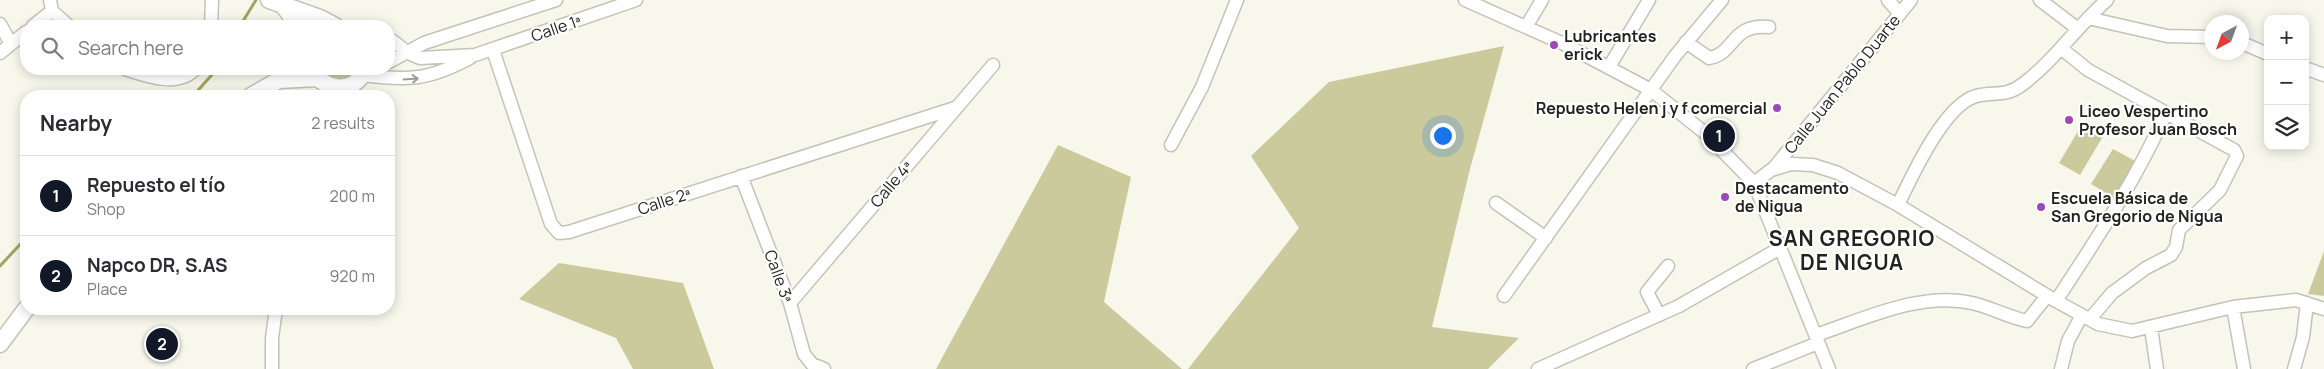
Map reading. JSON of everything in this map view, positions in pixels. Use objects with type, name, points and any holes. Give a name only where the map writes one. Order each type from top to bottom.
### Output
[{"type":"main road","points":[[276,2],[292,20]]},
{"type":"main road","points":[[276,2],[324,20]]},
{"type":"main road","points":[[262,90],[285,75]]},
{"type":"main road","points":[[279,80],[309,75]]},
{"type":"main road","points":[[316,75],[331,90]]},
{"type":"main road","points":[[338,90],[361,77]]},
{"type":"main road","points":[[0,344],[22,315]]},
{"type":"street","points":[[211,20],[212,0]]},
{"type":"street","points":[[395,59],[424,43],[556,0]]},
{"type":"street","name":"Calle 1ª","points":[[395,44],[408,53],[425,59],[475,55],[636,0]]},
{"type":"street","points":[[1171,145],[1202,87],[1237,0]]},
{"type":"street","points":[[1465,0],[1609,67],[1651,90],[1705,133],[1754,183],[1829,369]]},
{"type":"street","points":[[1526,27],[1542,0]]},
{"type":"street","points":[[1609,67],[1649,0]]},
{"type":"street","points":[[1504,296],[1686,42],[1722,0]]},
{"type":"street","points":[[1888,0],[1900,14]]},
{"type":"street","name":"Calle Juan Pablo Duarte","points":[[1772,169],[1911,0]]},
{"type":"street","points":[[2040,0],[2078,29]]},
{"type":"street","points":[[1898,205],[1924,151],[1960,104],[1977,96],[1996,95],[2012,91],[2024,84],[2062,49],[2088,18],[2107,0]]},
{"type":"street","points":[[38,20],[51,5],[64,20]]},
{"type":"street","points":[[2088,18],[2166,36],[2204,37]]},
{"type":"street","points":[[0,24],[11,44]]},
{"type":"street","points":[[1686,42],[1709,58],[1719,57],[1742,32],[1755,26],[1769,27]]},
{"type":"street","points":[[0,53],[20,37]]},
{"type":"street","points":[[395,41],[424,43]]},
{"type":"street","points":[[2249,46],[2264,52]]},
{"type":"street","points":[[2061,369],[2068,341],[2086,317],[2112,293],[2146,268],[2171,255],[2176,248],[2179,230],[2220,190],[2229,176],[2237,156],[2234,150],[2088,70],[2062,49]]},
{"type":"street","name":"Calle 2ª","points":[[493,50],[551,224],[559,233],[569,232],[955,108]]},
{"type":"street","name":"Calle 1ª","points":[[361,77],[421,78],[451,68],[475,55]]},
{"type":"street","name":"Calle 4ª","points":[[790,303],[993,65]]},
{"type":"street","points":[[2309,69],[2324,75]]},
{"type":"street","points":[[146,75],[178,80],[189,75]]},
{"type":"street","points":[[1754,369],[1817,339],[1914,303],[1946,301],[1971,303],[2027,321],[2051,299],[2117,208],[2147,156],[2166,113]]},
{"type":"street","points":[[1754,183],[1772,169],[1791,164],[1813,165],[1838,173],[1898,205],[2051,299],[2098,324],[2132,331],[2233,307],[2296,300],[2324,309]]},
{"type":"street","name":"Calle 3ª","points":[[741,176],[790,303],[804,354],[812,364],[824,369]]},
{"type":"street","points":[[1496,202],[1546,238]]},
{"type":"street","points":[[1538,369],[1678,306],[1780,248]]},
{"type":"street","points":[[1659,315],[1647,292],[1668,266]]},
{"type":"street","points":[[2294,369],[2303,337],[2307,304]]},
{"type":"street","points":[[2233,307],[2244,369]]},
{"type":"street","points":[[272,369],[272,338],[275,315]]},
{"type":"street","points":[[2151,328],[2158,369]]},
{"type":"green space","points":[[1504,46],[1470,169],[1432,327],[1519,338],[1488,369],[1188,369],[1299,228],[1251,156],[1329,82]]},
{"type":"green space","points":[[325,75],[353,75],[339,85]]},
{"type":"green space","points":[[2081,126],[2102,138],[2080,175],[2059,163]]},
{"type":"green space","points":[[1058,145],[1131,177],[1104,302],[1182,369],[936,369]]},
{"type":"green space","points":[[2113,149],[2137,162],[2114,198],[2091,184]]},
{"type":"green space","points":[[2324,251],[2324,296],[2308,294]]},
{"type":"green space","points":[[559,263],[683,283],[714,369],[633,369],[616,338],[519,299]]},
{"type":"waterway","points":[[244,20],[256,0]]},
{"type":"waterway","points":[[198,90],[212,75]]},
{"type":"waterway","points":[[0,266],[20,244]]},
{"type":"place","name":"Lubricantes erick","points":[[1554,45]]},
{"type":"place","name":"Repuesto Helen j y f comercial","points":[[1777,108]]},
{"type":"place","name":"Liceo Vespertino Profesor Juan Bosch","points":[[2069,120]]},
{"type":"place","name":"Repuesto el tío","points":[[1719,136]]},
{"type":"place","name":"Destacamento de Nigua","points":[[1725,197]]},
{"type":"place","name":"Escuela Básica de San Gregorio de Nigua","points":[[2041,207]]},
{"type":"place","name":"Napco DR, S.AS","points":[[162,344]]},
{"type":"district","name":"SAN GREGORIO DE NIGUA","points":[[1852,250]]}]
